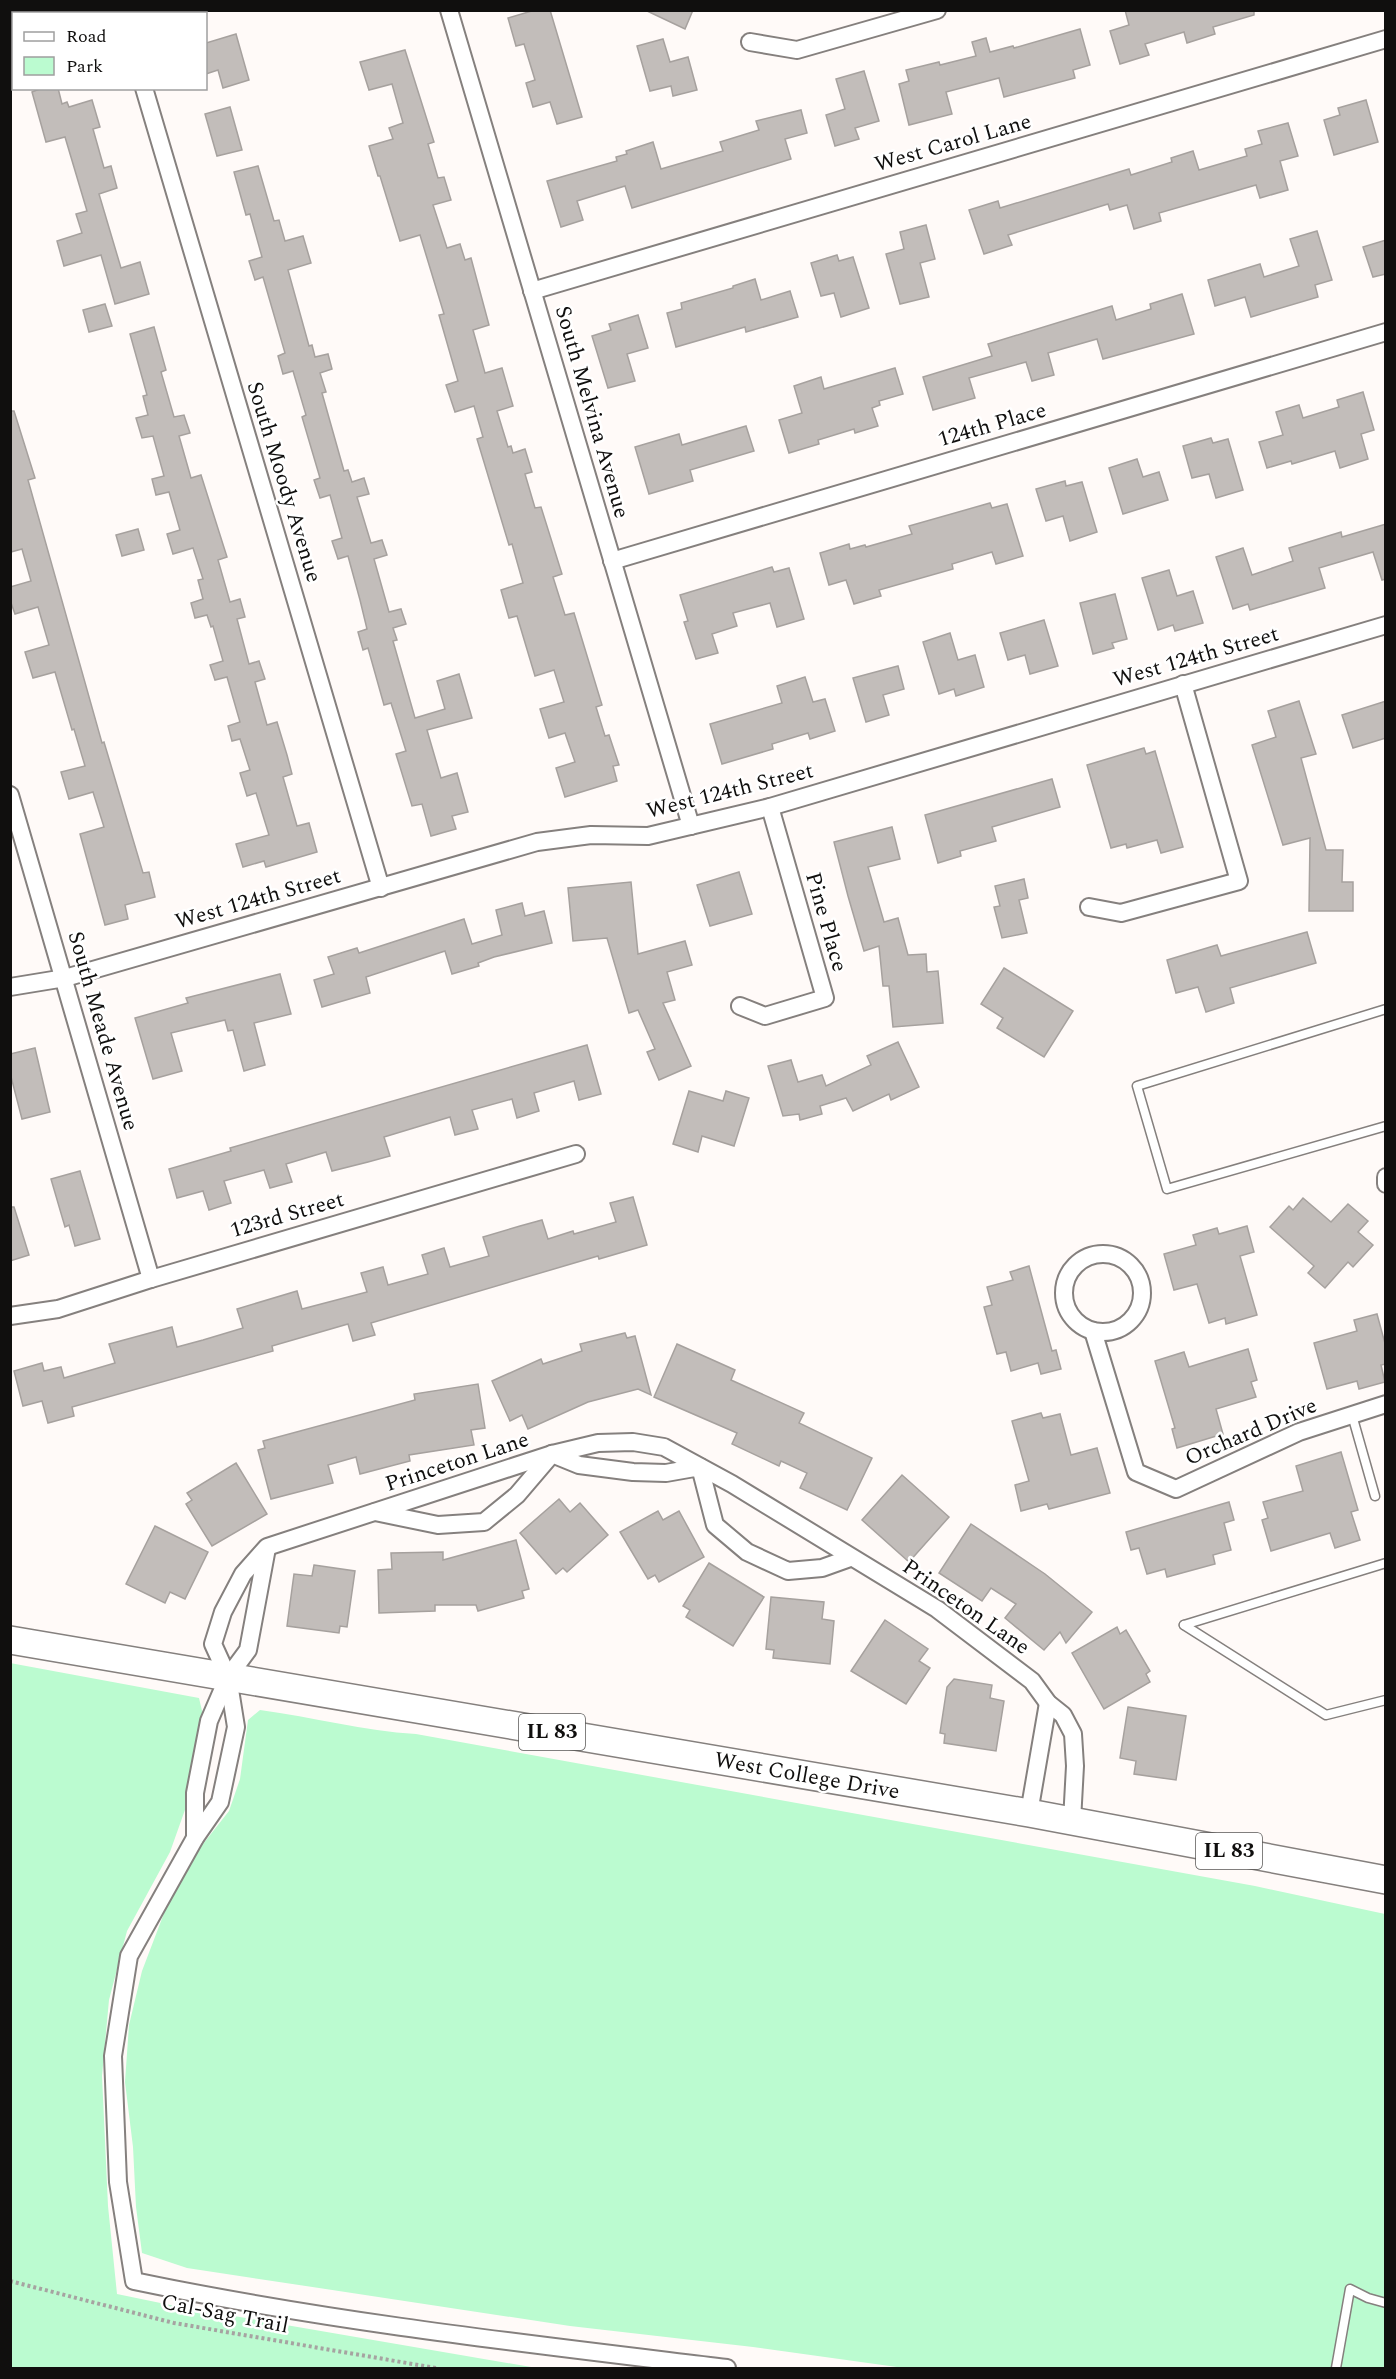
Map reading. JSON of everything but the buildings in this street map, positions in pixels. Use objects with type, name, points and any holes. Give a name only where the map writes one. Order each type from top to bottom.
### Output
[{"type":"main road","name":"IL 83","points":[[10,1640],[228,1677]]},
{"type":"main road","name":"West College Drive","points":[[228,1677],[1029,1813],[1386,1880]]},
{"type":"street","name":"South Melvina Avenue","points":[[449,10],[692,826]]},
{"type":"street","points":[[750,42],[797,50],[937,10]]},
{"type":"street","name":"West Carol Lane","points":[[532,291],[1386,39]]},
{"type":"street","name":"South Moody Avenue","points":[[145,90],[381,888]]},
{"type":"street","name":"124th Place","points":[[612,561],[1386,332]]},
{"type":"street","name":"West 124th Street","points":[[10,987],[65,978],[537,842],[581,835],[648,836],[770,807],[1386,625]]},
{"type":"street","points":[[1089,907],[1121,913],[1239,881],[1182,684]]},
{"type":"street","name":"South Meade Avenue","points":[[10,795],[151,1279]]},
{"type":"street","name":"Pine Place","points":[[740,1006],[765,1016],[825,998],[770,807]]},
{"type":"street","name":"123rd Street","points":[[10,1316],[58,1309],[151,1279],[576,1154]]},
{"type":"street","points":[[1100,1254],[1112,1255],[1125,1261],[1134,1270],[1140,1282],[1142,1296],[1131,1320],[1120,1328],[1107,1332],[1093,1331],[1082,1326],[1070,1313],[1064,1296],[1064,1284],[1069,1272],[1077,1263],[1100,1254]]},
{"type":"street","name":"Orchard Drive","points":[[1093,1331],[1136,1472],[1176,1489],[1299,1432],[1386,1404]]},
{"type":"street","name":"Princeton Lane","points":[[267,1547],[552,1454],[598,1443],[633,1442],[664,1448],[732,1484],[937,1609],[1032,1681],[1048,1702],[1063,1715],[1073,1734],[1075,1766],[1072,1821]]},
{"type":"street","name":"Princeton Lane","points":[[552,1454],[579,1465],[633,1472],[666,1473],[700,1467]]},
{"type":"street","name":"Princeton Lane","points":[[375,1512],[438,1526],[484,1522],[517,1495],[552,1454]]},
{"type":"street","points":[[700,1467],[715,1525],[747,1552],[788,1570],[822,1568],[850,1558]]},
{"type":"street","points":[[195,1838],[195,1793],[209,1720],[228,1677],[248,1650],[267,1547]]},
{"type":"street","points":[[267,1547],[243,1574],[224,1612],[213,1644],[228,1677],[236,1727],[230,1764],[220,1802],[195,1838],[129,1956],[113,2056],[118,2182],[134,2281],[215,2298],[451,2334],[728,2368]]},
{"type":"street","points":[[1029,1813],[1048,1702]]},
{"type":"lane","points":[[1386,1008],[1137,1086],[1167,1189],[1386,1126]]},
{"type":"lane","points":[[1352,1415],[1375,1496]]},
{"type":"lane","points":[[1386,1563],[1184,1625],[1326,1715],[1386,1700]]},
{"type":"lane","points":[[1336,2368],[1350,2289],[1368,2298],[1386,2303]]},
{"type":"path","name":"Cal-Sag Trail","points":[[10,2281],[174,2323],[436,2368]]},
{"type":"green space","points":[[10,1663],[199,1698],[203,1715],[186,1807],[170,1852],[127,1931],[109,2000],[102,2076],[108,2206],[117,2294],[537,2368],[11,2368]]},
{"type":"green space","points":[[260,1710],[377,1730],[416,1734],[1255,1886],[1385,1914],[1385,2368],[904,2368],[753,2347],[570,2326],[187,2268],[142,2253],[125,2082],[129,2025],[142,1971],[166,1908],[199,1849],[229,1811],[240,1779],[248,1720]]}]
